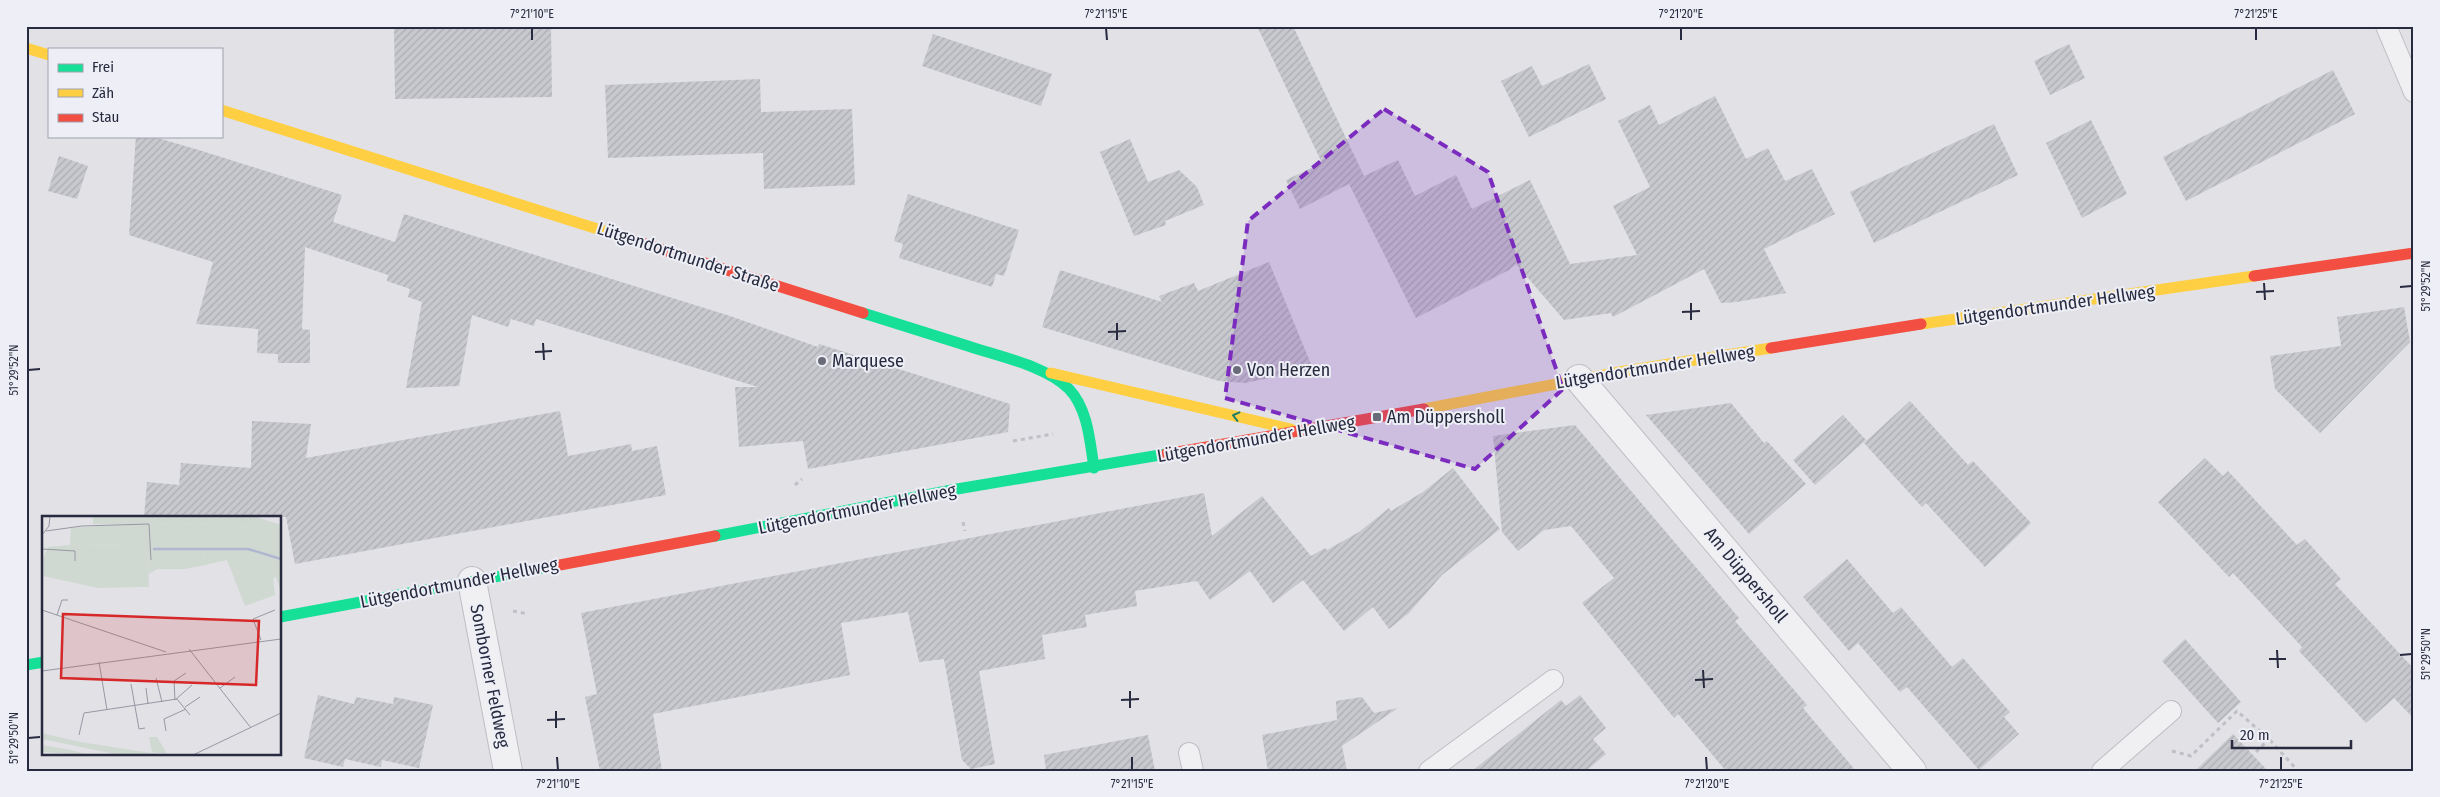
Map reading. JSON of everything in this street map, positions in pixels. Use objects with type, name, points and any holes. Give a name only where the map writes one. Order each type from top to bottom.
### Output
[{"type":"main road","points":[[26,48],[48,55]]},
{"type":"main road","name":"Lütgendortmunder Straße","points":[[222,110],[1037,370],[1054,377],[1068,387],[1079,401],[1089,428],[1094,468]]},
{"type":"main road","name":"Lütgendortmunder Hellweg","points":[[281,617],[814,518],[957,489],[1094,468],[1300,432],[1579,380],[1869,332],[2414,253]]},
{"type":"main road","points":[[1037,370],[1300,432]]},
{"type":"main road","points":[[26,665],[42,662]]},
{"type":"street","name":"Am Düppersholl","points":[[1579,380],[1912,771]]},
{"type":"street","name":"Somborner Feldweg","points":[[472,580],[508,771]]},
{"type":"lane","points":[[2386,26],[2414,92]]},
{"type":"lane","points":[[1429,771],[1553,680]]},
{"type":"lane","points":[[2102,771],[2171,711]]},
{"type":"path","points":[[2164,749],[2191,756],[2238,711],[2269,739],[2298,771]]},
{"type":"path","points":[[2256,752],[2269,739]]},
{"type":"highlighted area","points":[[1384,109],[1488,172],[1563,389],[1475,469],[1225,398],[1248,221]]},
{"type":"building","points":[[394,26],[551,26],[552,97],[395,99]]},
{"type":"building","points":[[1257,26],[1293,26],[1364,176],[1398,160],[1415,196],[1456,175],[1472,209],[1530,180],[1570,264],[1637,255],[1613,206],[1650,187],[1618,121],[1650,105],[1659,125],[1715,96],[1746,159],[1768,148],[1785,181],[1812,169],[1835,214],[1764,249],[1786,293],[1721,303],[1704,269],[1613,317],[1611,313],[1564,320],[1516,264],[1509,270],[1416,318],[1349,184],[1300,209],[1286,180],[1322,163]]},
{"type":"building","points":[[933,34],[1052,74],[1041,106],[922,66]]},
{"type":"building","points":[[2069,44],[2085,78],[2050,95],[2034,61]]},
{"type":"building","points":[[1589,64],[1606,99],[1529,137],[1501,81],[1532,66],[1542,86]]},
{"type":"building","points":[[2333,70],[2355,114],[2186,201],[2163,157]]},
{"type":"building","points":[[760,79],[761,112],[852,109],[855,185],[764,189],[763,153],[608,158],[605,85]]},
{"type":"building","points":[[2091,120],[2127,194],[2082,218],[2046,143]]},
{"type":"building","points":[[1994,124],[2018,175],[1874,243],[1850,192]]},
{"type":"building","points":[[136,138],[158,138],[342,195],[333,222],[395,242],[404,214],[730,316],[818,347],[819,344],[1010,404],[1008,432],[808,469],[803,441],[739,447],[735,387],[758,387],[536,319],[534,326],[511,319],[508,327],[472,315],[459,386],[406,388],[422,302],[408,297],[410,289],[387,281],[388,275],[305,247],[302,329],[310,330],[310,363],[278,363],[278,354],[257,353],[258,329],[196,324],[213,262],[129,235]]},
{"type":"building","points":[[1130,139],[1148,182],[1179,170],[1197,187],[1204,205],[1165,221],[1166,225],[1134,236],[1100,152]]},
{"type":"building","points":[[59,156],[88,166],[77,199],[48,191]]},
{"type":"building","points":[[908,194],[1019,230],[1004,276],[996,274],[992,287],[899,258],[903,244],[894,241]]},
{"type":"building","points":[[1269,262],[1313,369],[1245,383],[1219,381],[1042,327],[1060,270],[1162,302],[1159,296],[1194,283],[1198,291]]},
{"type":"building","points":[[2404,307],[2410,342],[2320,433],[2275,389],[2270,356],[2341,346],[2337,317]]},
{"type":"building","points":[[1910,401],[1968,465],[1973,461],[2031,523],[1985,567],[1926,503],[1922,507],[1864,443]]},
{"type":"building","points":[[1731,403],[1764,443],[1767,441],[1806,484],[1749,534],[1646,415]]},
{"type":"building","points":[[560,411],[568,456],[631,444],[632,451],[657,446],[666,495],[295,564],[286,517],[144,516],[147,482],[179,485],[181,463],[251,468],[252,421],[311,424],[306,458]]},
{"type":"building","points":[[1843,415],[1866,440],[1815,485],[1793,460]]},
{"type":"building","points":[[1575,425],[1739,618],[1735,621],[1807,705],[1803,708],[1856,771],[1726,771],[1678,714],[1674,718],[1582,603],[1614,578],[1571,526],[1544,530],[1518,551],[1502,532],[1493,436]]},
{"type":"building","points":[[2205,458],[2223,476],[2228,471],[2297,545],[2305,539],[2341,579],[2335,584],[2414,669],[2414,719],[2394,698],[2366,723],[2299,651],[2302,647],[2233,573],[2229,577],[2158,502]]},
{"type":"building","points":[[1453,468],[1500,529],[1442,575],[1409,613],[1389,629],[1373,607],[1344,631],[1303,580],[1273,603],[1250,571],[1210,600],[1197,581],[1135,591],[1137,606],[1085,615],[1087,627],[1042,635],[1045,659],[979,671],[995,764],[971,769],[962,760],[944,659],[919,662],[908,612],[841,623],[850,675],[653,714],[662,771],[600,771],[585,697],[597,694],[581,613],[1204,493],[1212,536],[1262,496],[1311,556],[1325,548],[1327,550],[1359,532],[1389,508],[1391,511],[1423,492]]},
{"type":"building","points":[[1847,559],[1893,613],[1901,607],[1952,667],[1963,658],[2010,712],[2004,717],[2019,734],[1979,770],[1907,687],[1900,692],[1858,643],[1849,651],[1803,597]]},
{"type":"building","points":[[2185,639],[2241,702],[2218,723],[2162,661]]},
{"type":"building","points":[[318,695],[354,704],[356,697],[393,704],[394,697],[433,705],[419,768],[382,760],[381,767],[345,759],[343,767],[304,758]]},
{"type":"building","points":[[1580,695],[1606,728],[1593,739],[1606,754],[1586,771],[1472,771],[1561,700],[1566,706]]},
{"type":"building","points":[[1362,697],[1374,713],[1398,708],[1342,746],[1347,771],[1268,771],[1262,735],[1337,720],[1336,701]]},
{"type":"building","points":[[2233,734],[2268,771],[2195,771]]},
{"type":"building","points":[[1148,735],[1155,771],[1046,771],[1044,755]]},
{"type":"traffic: fast","points":[[863,313],[1021,363],[1060,381],[1075,397],[1084,416],[1094,468]]},
{"type":"traffic: fast","points":[[715,536],[957,489],[1166,454]]},
{"type":"traffic: fast","points":[[281,617],[549,567]]},
{"type":"traffic: fast","points":[[26,665],[42,662]]},
{"type":"traffic: slow","points":[[26,48],[48,55]]},
{"type":"traffic: slow","points":[[222,110],[623,237]]},
{"type":"traffic: slow","points":[[1921,324],[2254,276]]},
{"type":"traffic: slow","points":[[1424,409],[1625,371],[1771,348]]},
{"type":"traffic: slow","points":[[1051,373],[1291,429]]},
{"type":"traffic: jam","points":[[623,237],[863,313]]},
{"type":"traffic: jam","points":[[2254,276],[2414,253]]},
{"type":"traffic: jam","points":[[1771,348],[1921,324]]},
{"type":"traffic: jam","points":[[1166,454],[1424,409]]},
{"type":"traffic: jam","points":[[549,567],[715,536]]},
{"type":"place","name":"Marquese","points":[[822,361]]},
{"type":"place","name":"Von Herzen","points":[[1237,370]]},
{"type":"place","name":"Am Düppersholl","points":[[1377,417]]}]
